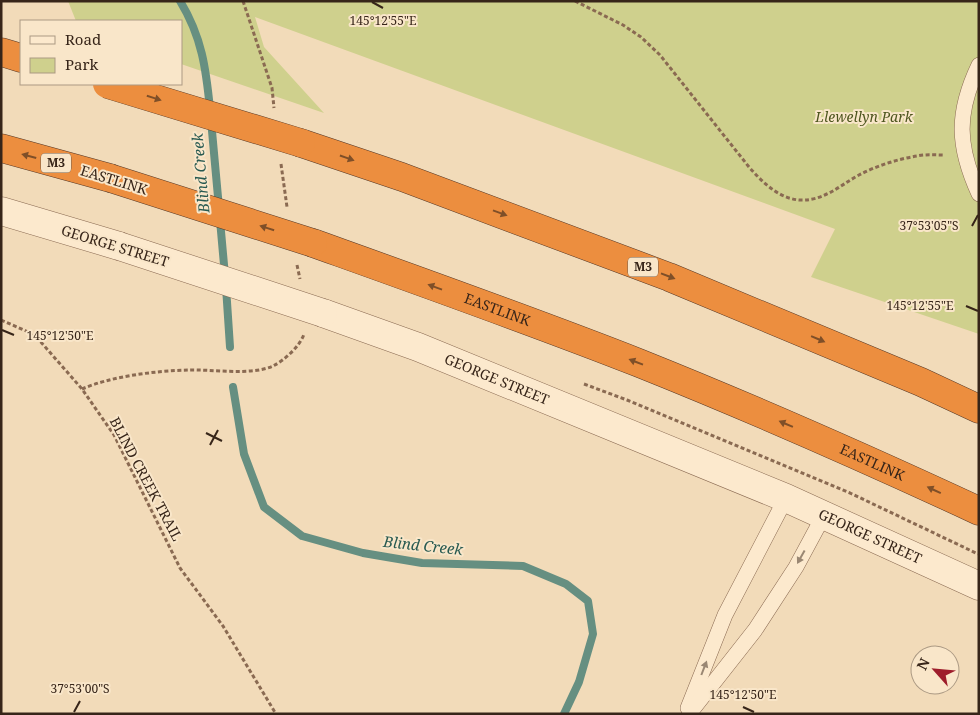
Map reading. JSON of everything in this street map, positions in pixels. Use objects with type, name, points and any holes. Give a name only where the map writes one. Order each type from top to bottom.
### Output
[{"type":"highway","points":[[1,52],[20,58]]},
{"type":"highway","name":"M3","points":[[110,85],[301,143],[402,177],[670,277],[979,408]]},
{"type":"highway","name":"EASTLINK","points":[[1,148],[110,178],[304,250],[462,297],[639,363],[827,441],[979,511]]},
{"type":"street","name":"GEORGE STREET","points":[[1,211],[119,246],[418,346],[824,514],[979,586]]},
{"type":"lane","points":[[979,66],[969,86],[962,109],[961,134],[969,171],[979,194]]},
{"type":"lane","points":[[687,714],[725,615],[786,498]]},
{"type":"lane","points":[[687,714],[755,630],[796,567],[824,514]]},
{"type":"path","points":[[243,1],[272,88],[275,115]]},
{"type":"path","points":[[575,1],[623,25],[660,55],[748,167],[764,184],[784,198],[796,200],[811,199],[828,194],[860,175],[886,164],[918,155],[966,155]]},
{"type":"path","points":[[280,160],[288,209]]},
{"type":"path","points":[[301,286],[304,250]]},
{"type":"path","name":"BLIND CREEK TRAIL","points":[[1,320],[26,330],[40,340],[82,389],[114,435],[180,568],[224,626],[276,714]]},
{"type":"path","points":[[82,389],[98,382],[159,372],[245,370],[273,366],[301,342],[304,334]]},
{"type":"green space","name":"Llewellyn Park","points":[[68,1],[979,1],[979,334],[811,277],[835,229],[255,17],[264,47],[324,113],[182,64],[182,20],[76,20]]},
{"type":"waterway","name":"Blind Creek","points":[[180,1],[193,27],[202,54],[210,109]]},
{"type":"waterway","name":"Blind Creek","points":[[211,120],[219,208]]},
{"type":"waterway","name":"Blind Creek","points":[[220,220],[225,276]]},
{"type":"waterway","name":"Blind Creek","points":[[226,287],[230,347]]},
{"type":"waterway","name":"Blind Creek","points":[[233,387],[244,454],[264,507],[302,536],[363,553],[422,563],[523,566],[566,584],[588,601],[593,634],[579,682],[564,714]]}]
